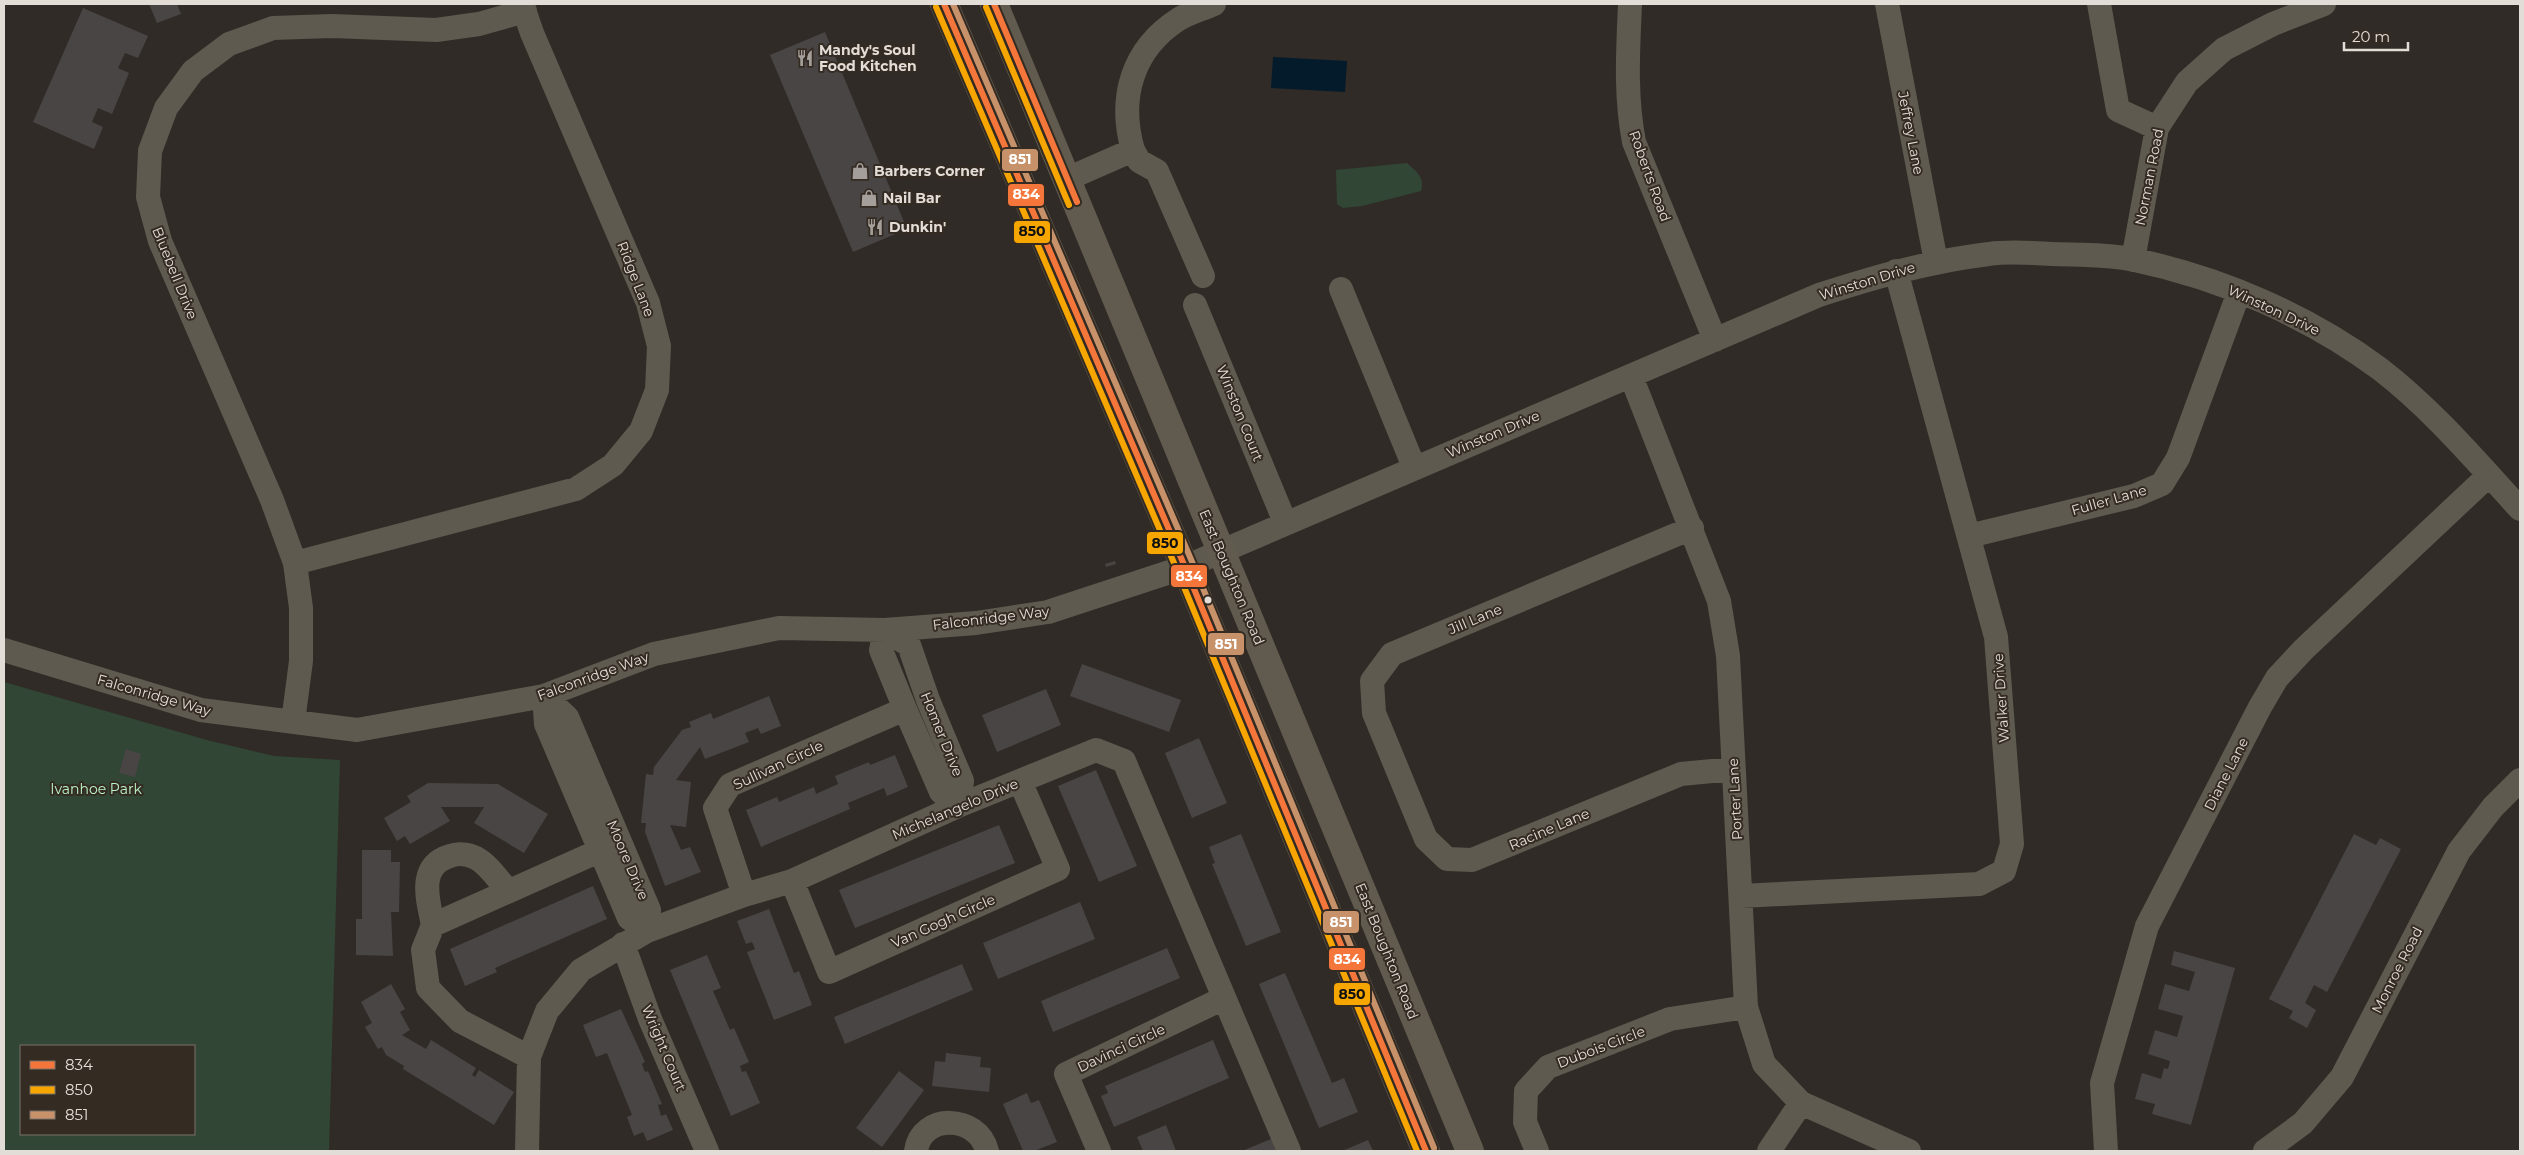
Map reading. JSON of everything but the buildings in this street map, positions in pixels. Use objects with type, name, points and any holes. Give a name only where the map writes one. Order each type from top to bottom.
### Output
[{"type":"main road","points":[[944,4],[1185,567],[1426,1151]]},
{"type":"main road","name":"East Boughton Road","points":[[994,4],[1470,1151]]},
{"type":"street","points":[[1203,276],[1157,171],[1139,161],[1133,150],[1126,127],[1128,94],[1137,63],[1155,39],[1180,19],[1214,4]]},
{"type":"street","name":"Roberts Road","points":[[1630,4],[1626,78],[1628,110],[1634,142],[1715,340]]},
{"type":"street","name":"Jeffrey Lane","points":[[1887,4],[1936,262]]},
{"type":"street","points":[[2099,4],[2118,110],[2157,128]]},
{"type":"street","name":"Norman Road","points":[[2133,260],[2157,128],[2187,82],[2224,49],[2273,24],[2324,4]]},
{"type":"street","name":"Bluebell Drive","points":[[293,722],[301,661],[301,608],[295,562],[272,500],[160,241],[148,197],[150,151],[166,108],[193,71],[230,44],[273,28],[332,26],[436,30],[480,24],[524,7]]},
{"type":"street","name":"Ridge Lane","points":[[295,562],[576,489],[613,465],[640,431],[656,390],[657,381],[659,346],[648,303],[532,33],[524,7]]},
{"type":"street","points":[[1067,179],[1133,150]]},
{"type":"street","name":"Winston Drive","points":[[1185,567],[1285,522],[1820,294],[1896,271],[1991,253],[2089,255],[2133,260],[2192,274],[2239,292],[2313,327],[2380,369],[2435,418],[2520,509]]},
{"type":"street","name":"Walker Drive","points":[[1741,896],[1979,884],[2004,871],[2012,844],[1996,636],[1896,271]]},
{"type":"street","points":[[1341,289],[1414,467]]},
{"type":"street","name":"Fuller Lane","points":[[1969,536],[2134,496],[2162,484],[2178,458],[2239,292]]},
{"type":"street","name":"Winston Court","points":[[1195,305],[1285,522]]},
{"type":"street","name":"Porter Lane","points":[[1631,376],[1692,528],[1720,610],[1728,656],[1746,1007],[1764,1064],[1800,1103],[1909,1151]]},
{"type":"street","name":"Diane Lane","points":[[2106,1151],[2102,1083],[2147,926],[2269,692],[2277,678],[2303,650],[2489,475]]},
{"type":"street","name":"Jill Lane","points":[[1403,786],[1374,713],[1372,681],[1392,654],[1692,528]]},
{"type":"street","name":"Falconridge Way","points":[[4,650],[200,710],[357,730],[544,696],[654,654],[779,628],[885,630],[976,623],[1048,612],[1185,567]]},
{"type":"street","name":"Homer Drive","points":[[885,630],[909,645],[928,700],[962,781],[958,806],[941,792],[905,709],[881,650],[885,630]]},
{"type":"street","name":"Moore Drive","points":[[544,696],[546,724],[629,918],[647,931]]},
{"type":"street","name":"Moore Drive","points":[[544,696],[567,717],[649,910],[647,931]]},
{"type":"street","name":"Sullivan Circle","points":[[744,895],[715,808],[730,785],[905,709]]},
{"type":"street","name":"Michelangelo Drive","points":[[527,1151],[529,1057],[547,1010],[581,970],[647,931],[744,895],[792,881],[958,806],[1096,750],[1124,761],[1289,1151]]},
{"type":"street","name":"Racine Lane","points":[[1403,786],[1426,839],[1446,859],[1472,860],[1681,774],[1733,769]]},
{"type":"street","name":"Monroe Road","points":[[2265,1151],[2303,1123],[2342,1077],[2458,851],[2492,807],[2520,780]]},
{"type":"street","name":"Van Gogh Circle","points":[[792,881],[829,972],[1058,870],[1020,781]]},
{"type":"street","points":[[433,925],[600,851]]},
{"type":"street","points":[[508,891],[476,858],[455,854],[445,857],[436,863],[426,881],[426,892],[433,925],[423,950],[428,988],[460,1021],[529,1057]]},
{"type":"street","name":"Wright Court","points":[[624,944],[650,1018],[707,1151]]},
{"type":"street","name":"Davinci Circle","points":[[1099,1151],[1066,1074],[1224,998]]},
{"type":"street","name":"Dubois Circle","points":[[1537,1151],[1525,1122],[1526,1091],[1548,1067],[1670,1019],[1746,1007]]},
{"type":"street","points":[[1769,1151],[1800,1103]]},
{"type":"street","points":[[916,1151],[924,1134],[936,1126],[950,1122],[964,1124],[977,1132],[987,1151]]},
{"type":"green space","points":[[1407,163],[1421,178],[1421,191],[1362,206],[1343,208],[1337,204],[1336,170]]},
{"type":"green space","name":"Ivanhoe Park","points":[[4,682],[207,740],[274,756],[340,760],[329,1151],[4,1151]]},
{"type":"water","points":[[1273,57],[1347,61],[1345,92],[1271,88]]},
{"type":"transit line","name":"834","points":[[944,4],[1185,567],[1426,1151]]},
{"type":"transit line","name":"851","points":[[953,4],[1193,564],[1434,1148]]},
{"type":"transit line","name":"834","points":[[994,4],[1077,202]]},
{"type":"transit line","name":"850","points":[[936,7],[1177,570],[1417,1151]]},
{"type":"transit line","name":"850","points":[[986,7],[1069,205]]},
{"type":"place","name":"Mandy's Soul Food Kitchen","points":[[805,58]]},
{"type":"place","name":"Barbers Corner","points":[[860,171]]},
{"type":"place","name":"Nail Bar","points":[[869,198]]},
{"type":"place","name":"Dunkin'","points":[[875,227]]}]
